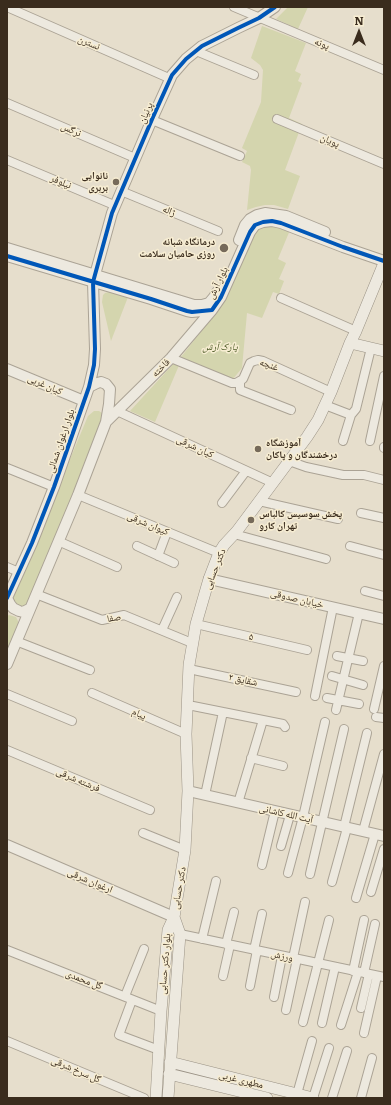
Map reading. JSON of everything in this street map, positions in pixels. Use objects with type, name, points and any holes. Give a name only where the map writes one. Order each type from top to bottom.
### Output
[{"type":"main road","name":"دکتر حسابی","points":[[174,917],[185,850],[188,791],[186,734],[189,669],[196,624],[209,579],[219,554],[224,546],[308,437],[318,420],[331,392],[384,262]]},
{"type":"main road","points":[[350,343],[384,351]]},
{"type":"main road","name":"بلوار دکتر حسابی","points":[[168,1098],[180,934],[174,917]]},
{"type":"main road","name":"بلوار دکتر حسابی","points":[[156,1098],[161,1011],[168,930],[174,917]]},
{"type":"main road","name":"مطهری غربی","points":[[170,1068],[267,1098]]},
{"type":"main road","name":"مطهری غربی","points":[[193,1074],[313,1098]]},
{"type":"street","name":"پونه","points":[[234,7],[384,70]]},
{"type":"street","name":"پرنیان","points":[[94,278],[114,205],[172,75],[186,59],[202,46],[259,18],[275,7]]},
{"type":"street","name":"نسترن","points":[[7,8],[171,79]]},
{"type":"street","points":[[196,51],[254,75]]},
{"type":"street","name":"نرگس","points":[[7,103],[135,158]]},
{"type":"street","name":"پویان","points":[[277,118],[384,164]]},
{"type":"street","points":[[152,120],[240,156]]},
{"type":"street","name":"نیلوفر","points":[[7,160],[114,205]]},
{"type":"street","name":"ژاله","points":[[120,191],[218,230]]},
{"type":"street","name":"بلوار آرش","points":[[7,256],[194,305],[209,303],[214,297],[246,225],[250,219],[257,215],[265,213],[286,216],[345,242],[373,257]]},
{"type":"street","name":"بلوار آرش","points":[[7,248],[187,311],[202,312],[212,310],[221,297],[250,232],[255,225],[263,222],[272,221],[282,223],[373,257]]},
{"type":"street","points":[[373,257],[384,262]]},
{"type":"street","name":"بلوار ارغوان شمالی","points":[[7,598],[54,487],[89,387],[94,364],[95,349],[94,278]]},
{"type":"street","points":[[281,298],[356,331]]},
{"type":"street","name":"فاخته","points":[[106,422],[171,358],[212,310]]},
{"type":"street","points":[[187,311],[192,319],[191,336]]},
{"type":"street","points":[[343,441],[350,416],[356,409],[371,348]]},
{"type":"street","points":[[171,358],[232,383],[240,381],[240,390],[291,410]]},
{"type":"street","name":"غنچه","points":[[240,381],[243,379],[250,363],[258,360],[331,392]]},
{"type":"street","name":"کیان غربی","points":[[7,369],[84,401]]},
{"type":"street","points":[[370,440],[384,376]]},
{"type":"street","points":[[7,664],[78,495],[106,422],[110,389],[106,384],[101,382],[97,382],[89,387]]},
{"type":"street","points":[[325,405],[350,416]]},
{"type":"street","name":"کیان شرقی","points":[[117,412],[273,483]]},
{"type":"street","points":[[288,461],[306,467],[343,475],[364,475],[384,480]]},
{"type":"street","points":[[7,468],[54,487]]},
{"type":"street","points":[[222,503],[246,471]]},
{"type":"street","name":"کیوان شرقی","points":[[78,495],[219,554]]},
{"type":"street","points":[[259,501],[338,519]]},
{"type":"street","points":[[360,513],[384,518]]},
{"type":"street","points":[[158,556],[167,532]]},
{"type":"street","points":[[234,534],[326,559]]},
{"type":"street","points":[[58,541],[117,567]]},
{"type":"street","points":[[137,546],[174,563]]},
{"type":"street","points":[[350,546],[384,555]]},
{"type":"street","points":[[7,567],[19,572]]},
{"type":"street","name":"خیابان صدوقی","points":[[209,579],[384,619]]},
{"type":"street","points":[[365,591],[384,596]]},
{"type":"street","name":"صفا","points":[[36,594],[102,620],[124,615],[192,643]]},
{"type":"street","points":[[162,630],[177,597]]},
{"type":"street","points":[[7,598],[13,608],[19,611],[24,612],[29,609]]},
{"type":"street","points":[[315,696],[333,607]]},
{"type":"street","points":[[7,613],[12,612],[20,617],[22,628]]},
{"type":"street","points":[[336,710],[359,613]]},
{"type":"street","name":"۵","points":[[196,624],[307,650]]},
{"type":"street","points":[[16,641],[90,670]]},
{"type":"street","points":[[337,656],[363,661]]},
{"type":"street","points":[[378,715],[384,666]]},
{"type":"street","name":"شقایق ۲","points":[[189,669],[296,692]]},
{"type":"street","points":[[332,676],[363,685]]},
{"type":"street","name":"پیام","points":[[92,693],[186,734]]},
{"type":"street","points":[[7,694],[72,720]]},
{"type":"street","points":[[327,698],[359,704]]},
{"type":"street","points":[[188,705],[283,724],[285,727]]},
{"type":"street","points":[[205,795],[223,712]]},
{"type":"street","points":[[238,803],[263,720]]},
{"type":"street","points":[[288,873],[303,818],[325,722]]},
{"type":"street","points":[[310,874],[344,729]]},
{"type":"street","points":[[332,882],[367,733]]},
{"type":"street","name":"فرشته شرقی","points":[[7,750],[150,810]]},
{"type":"street","points":[[363,832],[384,754]]},
{"type":"street","points":[[252,758],[283,766]]},
{"type":"street","name":"آیت الله کاشانی","points":[[188,791],[363,832],[381,834]]},
{"type":"street","points":[[262,865],[275,811]]},
{"type":"street","points":[[281,846],[290,815]]},
{"type":"street","points":[[143,833],[185,850]]},
{"type":"street","points":[[356,898],[381,834]]},
{"type":"street","name":"ارغوان شرقی","points":[[7,845],[174,917]]},
{"type":"street","points":[[371,892],[384,849]]},
{"type":"street","points":[[202,939],[216,881]]},
{"type":"street","points":[[286,1010],[305,902]]},
{"type":"street","points":[[223,976],[234,912]]},
{"type":"street","points":[[250,986],[262,914]]},
{"type":"street","points":[[303,1022],[329,920]]},
{"type":"street","points":[[364,920],[368,974],[364,1033]]},
{"type":"street","points":[[360,1008],[368,974],[376,924]]},
{"type":"street","name":"ورزش","points":[[180,934],[368,974]]},
{"type":"street","points":[[144,949],[119,1035],[159,1050]]},
{"type":"street","name":"گل محمدی","points":[[7,950],[161,1011]]},
{"type":"street","points":[[274,997],[282,956]]},
{"type":"street","points":[[322,1023],[335,967]]},
{"type":"street","points":[[341,1024],[368,974]]},
{"type":"street","name":"گل سرخ شرقی","points":[[7,1041],[144,1098]]},
{"type":"street","points":[[297,1094],[312,1041]]},
{"type":"street","points":[[313,1098],[329,1048]]},
{"type":"street","points":[[332,1098],[347,1051]]},
{"type":"street","points":[[361,1098],[372,1058]]},
{"type":"green space","points":[[288,7],[308,7],[298,29],[276,19]]},
{"type":"green space","points":[[262,26],[306,43],[295,71],[301,74],[298,81],[302,83],[289,118],[302,124],[285,170],[300,176],[288,209],[274,205],[265,205],[247,210],[251,170],[250,166],[242,162],[247,151],[242,148],[261,102],[263,70],[260,65],[251,58]]},
{"type":"green space","name":"پارک آرش","points":[[271,223],[290,230],[278,259],[286,263],[279,279],[284,281],[279,294],[273,292],[262,318],[247,313],[242,368],[233,379],[181,357],[221,306],[256,228]]},
{"type":"green space","points":[[109,292],[128,297],[111,341],[102,302],[103,295]]},
{"type":"green space","points":[[176,361],[180,363],[155,422],[130,411]]},
{"type":"green space","points":[[94,411],[99,411],[102,413],[104,416],[104,421],[28,604],[24,607],[16,607],[12,598],[88,416]]},
{"type":"green space","points":[[9,615],[16,617],[18,625],[7,653],[7,616]]},
{"type":"cycle path","points":[[7,598],[32,543],[54,487],[89,387],[94,365],[95,349],[93,282],[112,213],[172,75],[186,59],[202,46],[259,18],[275,7]]},
{"type":"cycle path","points":[[7,256],[192,312],[212,310],[221,297],[250,232],[255,225],[263,222],[272,221],[281,223],[384,261]]},
{"type":"place","name":"نانوایی بربری","points":[[116,182]]},
{"type":"place","name":"درمانگاه شبانه روزی حامیان سلامت","points":[[224,248]]},
{"type":"place","name":"آموزشگاه درخشندگان و پاکان","points":[[258,449]]},
{"type":"place","name":"پخش سوسیس کالباس تهران کارو","points":[[251,520]]}]
